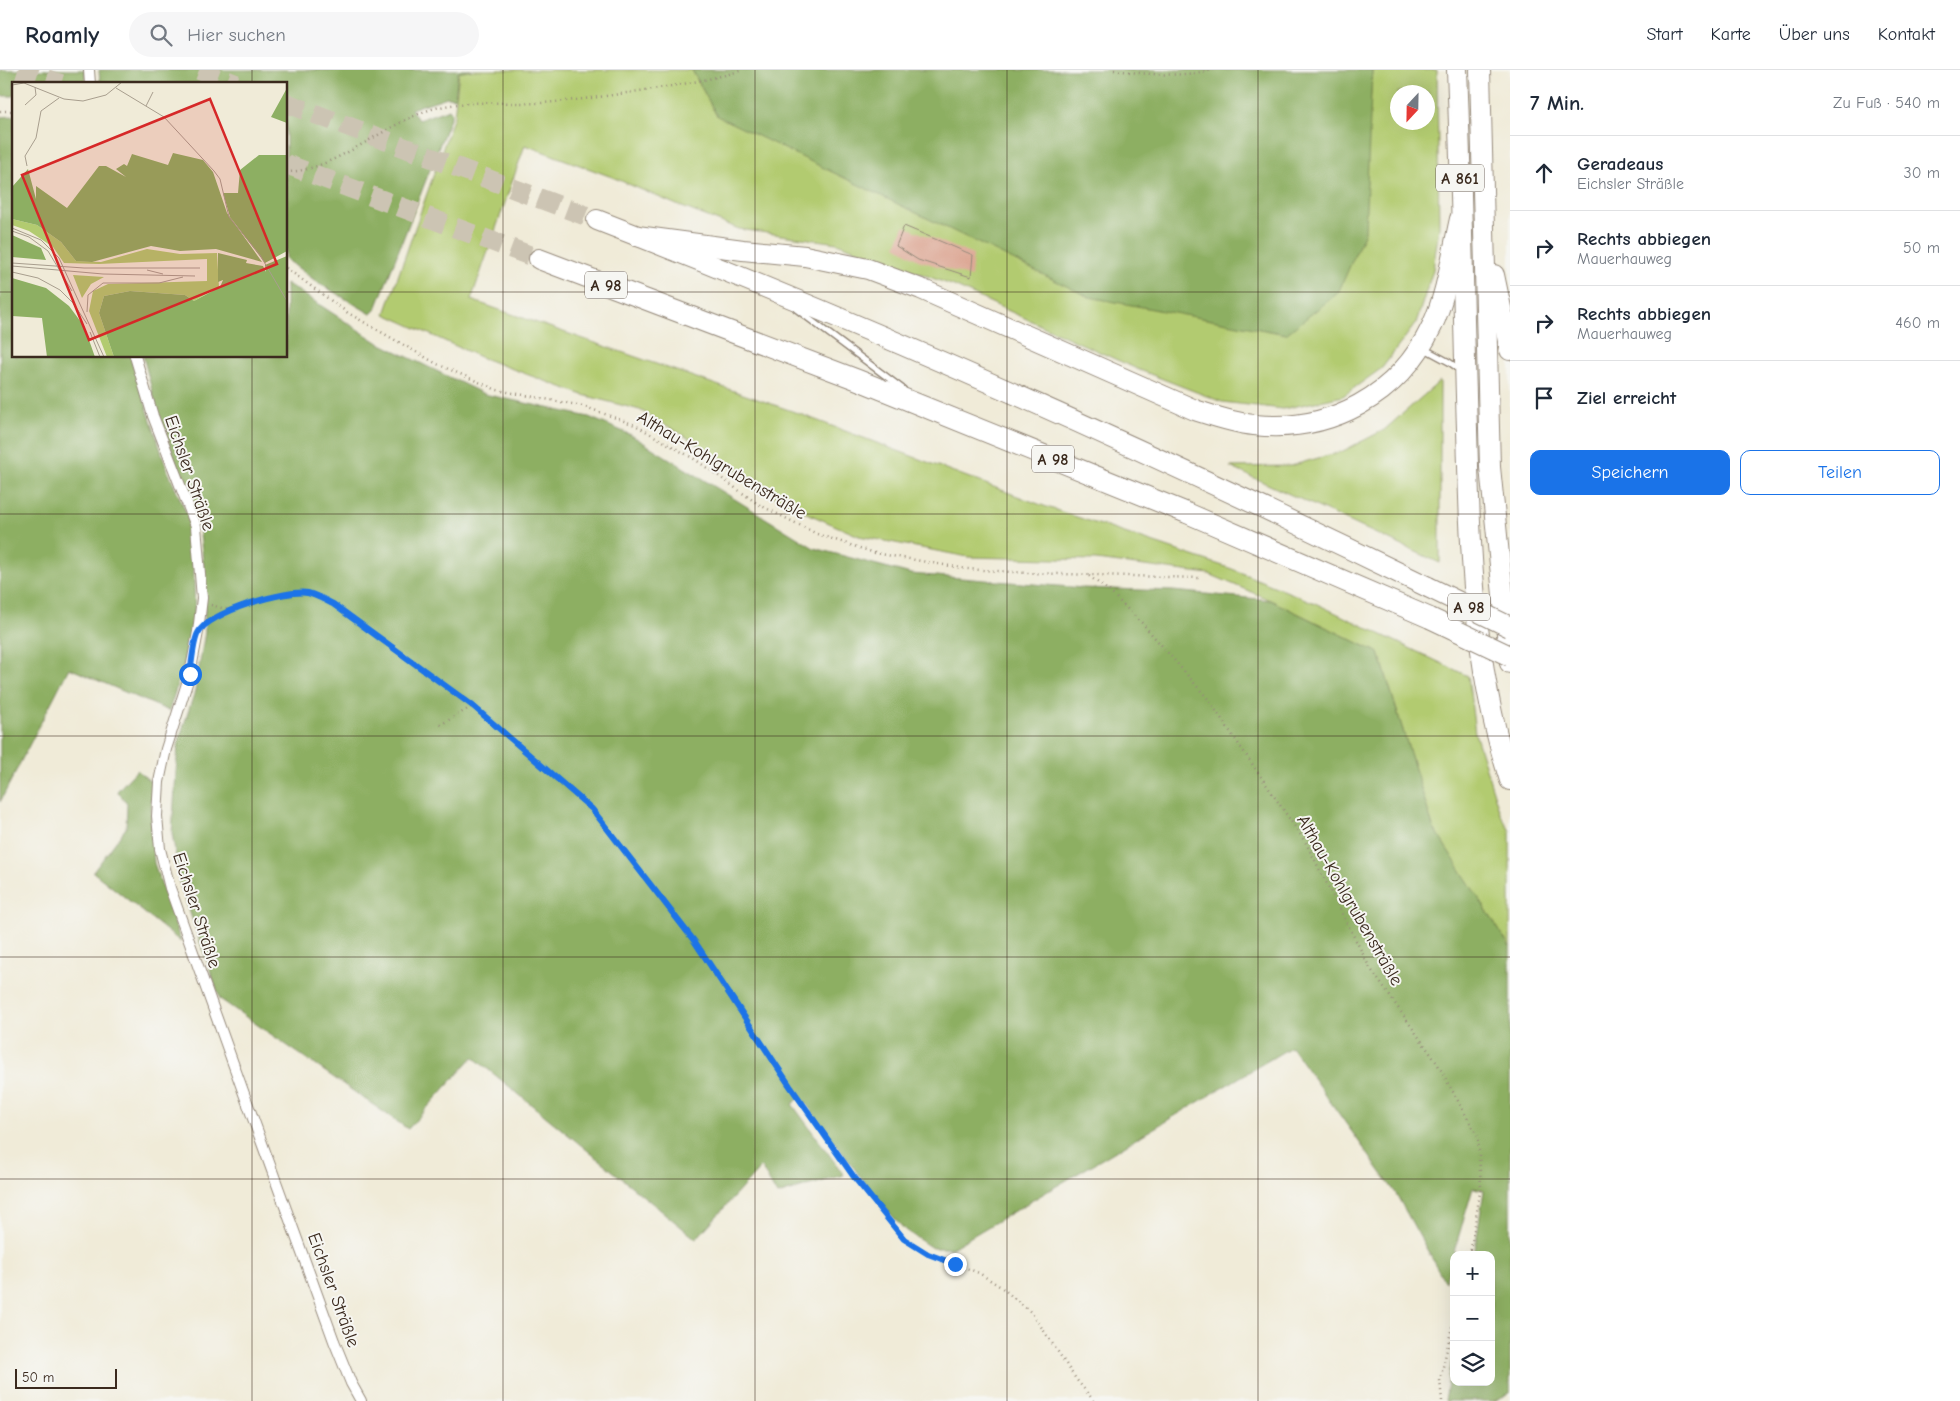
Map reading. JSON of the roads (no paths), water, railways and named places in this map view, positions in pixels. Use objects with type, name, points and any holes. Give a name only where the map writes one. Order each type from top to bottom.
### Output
[{"type":"highway","name":"A 861","points":[[1457,70],[1460,220]]},
{"type":"highway","name":"A 861","points":[[1480,70],[1482,191]]},
{"type":"highway","points":[[1482,191],[1489,251],[1510,350]]},
{"type":"highway","points":[[1482,191],[1490,467],[1510,663]]},
{"type":"highway","name":"A 98","points":[[597,220],[858,326],[1110,436],[1428,586],[1510,627]]},
{"type":"highway","points":[[637,236],[805,256],[868,269],[922,289],[1195,410],[1253,425],[1286,427],[1314,423],[1340,415],[1367,401],[1391,382],[1408,365],[1421,347],[1439,308],[1460,220]]},
{"type":"highway","points":[[1460,220],[1470,534],[1474,581],[1493,720],[1510,780]]},
{"type":"highway","name":"A 98","points":[[539,259],[858,380],[1187,513],[1430,618],[1510,656]]},
{"type":"street","name":"Eichsler Sträßle","points":[[136,358],[153,416],[196,526],[202,598],[190,674],[166,750],[159,782],[157,816],[160,849],[170,888],[334,1341],[361,1401]]},
{"type":"lane","points":[[757,284],[786,303]]},
{"type":"lane","points":[[794,308],[908,393],[955,420]]},
{"type":"lane","points":[[1421,347],[1449,362],[1465,374]]},
{"type":"tunnel","points":[[18,70],[55,82]]},
{"type":"tunnel","points":[[199,70],[231,82]]},
{"type":"tunnel","points":[[288,104],[597,220]]},
{"type":"tunnel","points":[[288,165],[539,259]]}]
